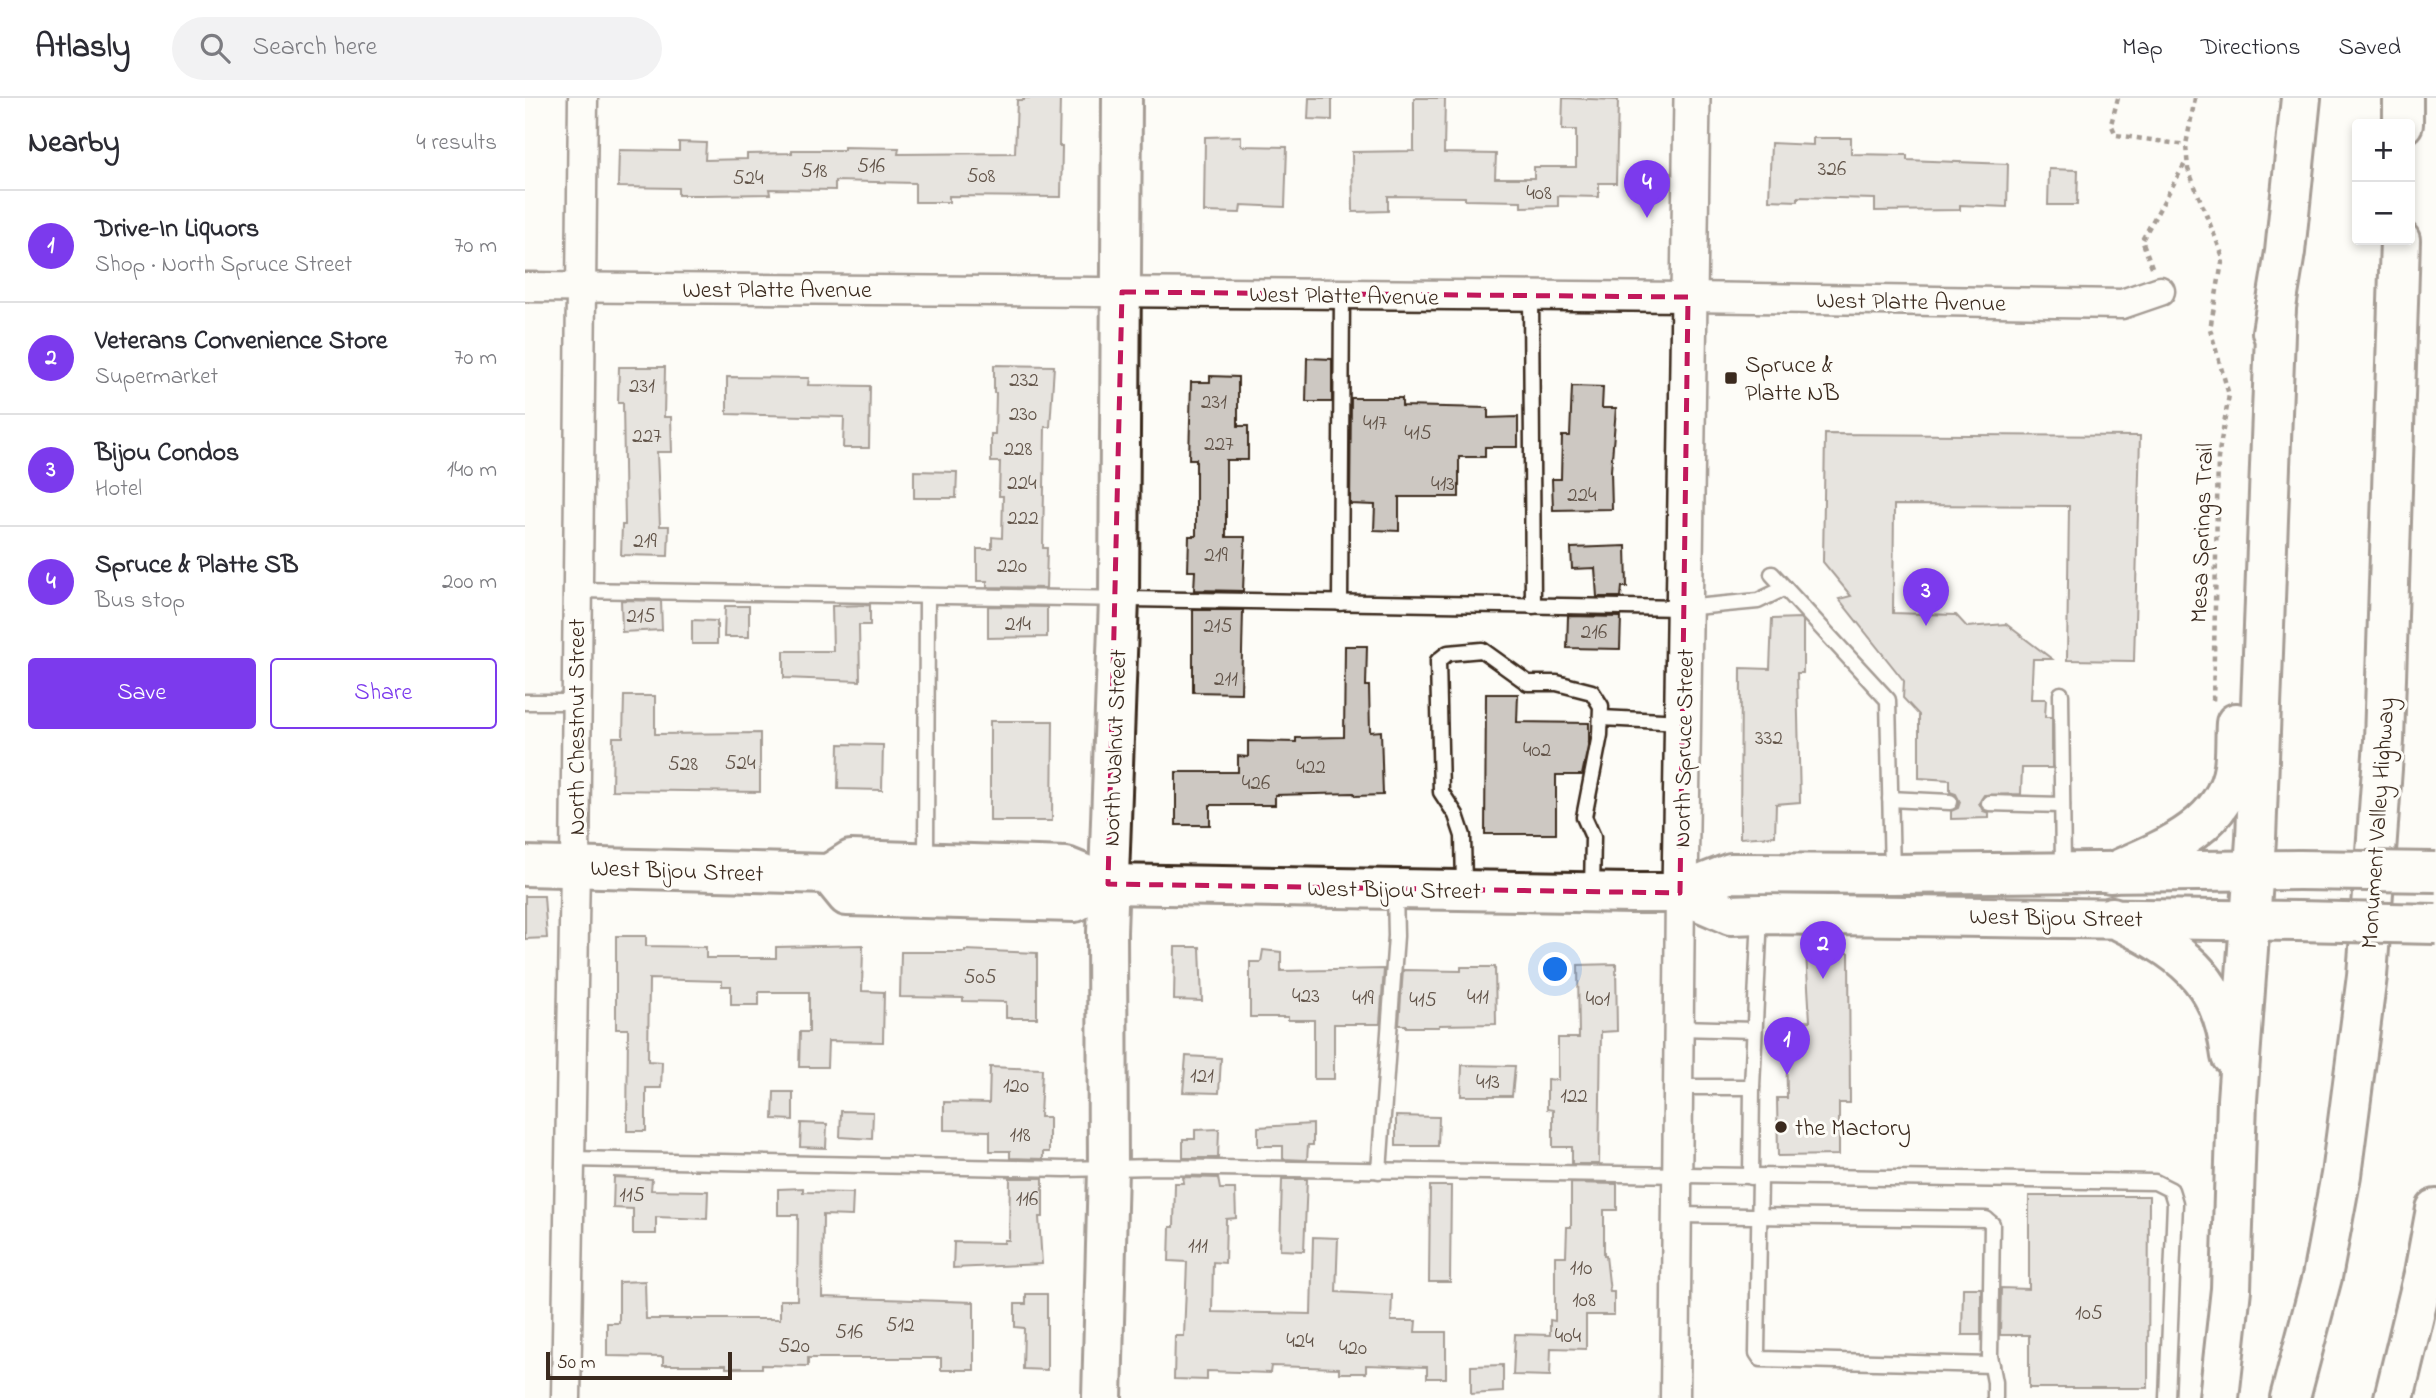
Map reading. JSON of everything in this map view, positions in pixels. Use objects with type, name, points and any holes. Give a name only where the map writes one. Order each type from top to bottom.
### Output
[{"type":"main road","name":"North Walnut Street","points":[[1102,1398],[1108,1169],[1108,884],[1119,599],[1122,98]]},
{"type":"main road","points":[[2110,873],[2179,842],[2204,821],[2226,793],[2234,768],[2253,446],[2285,253],[2301,98]]},
{"type":"main road","points":[[2403,98],[2403,119]]},
{"type":"main road","name":"Monument Valley Highway","points":[[2290,1398],[2322,1277],[2340,1174],[2367,976],[2383,741],[2400,245]]},
{"type":"main road","points":[[2219,1398],[2231,1289],[2237,1100],[2254,869],[2276,307]]},
{"type":"main road","name":"West Bijou Street","points":[[525,866],[829,874],[851,860],[1066,867],[1108,884],[1681,893],[1731,873],[2110,873],[2254,869],[2436,872]]},
{"type":"main road","name":"West Bijou Street","points":[[829,874],[848,896],[1075,902],[1108,884]]},
{"type":"main road","name":"West Bijou Street","points":[[1681,893],[1731,915],[2112,917],[2436,924]]},
{"type":"main road","points":[[2112,917],[2181,956],[2204,979],[2224,1024],[2230,1046],[2237,1100]]},
{"type":"main road","points":[[2394,1398],[2424,1274],[2436,1209]]},
{"type":"street","name":"North Chestnut Street","points":[[566,1398],[583,98]]},
{"type":"street","name":"North Spruce Street","points":[[1675,1398],[1692,98]]},
{"type":"street","name":"West Platte Avenue","points":[[525,287],[1688,297],[2122,304],[2160,291]]},
{"type":"lane","points":[[1340,603],[1342,295]]},
{"type":"lane","points":[[1531,296],[1533,606]]},
{"type":"lane","points":[[1772,574],[1888,700],[1892,874]]},
{"type":"lane","points":[[576,590],[1684,608],[1758,601],[1785,588]]},
{"type":"lane","points":[[926,863],[927,596]]},
{"type":"lane","points":[[1464,890],[1462,836],[1456,815],[1441,792],[1438,661],[1448,653],[1482,650],[1528,683],[1557,683],[1592,692],[1601,706],[1600,735],[1584,817],[1593,837],[1592,892]]},
{"type":"lane","points":[[2061,694],[2063,872]]},
{"type":"lane","points":[[525,702],[576,702]]},
{"type":"lane","points":[[1601,718],[1683,722]]},
{"type":"lane","points":[[1890,800],[1950,802]]},
{"type":"lane","points":[[1989,803],[2062,805]]},
{"type":"lane","points":[[1379,1171],[1396,936],[1395,889]]},
{"type":"lane","points":[[1760,914],[1752,1087],[1760,1216],[1757,1353],[1761,1359],[1992,1365]]},
{"type":"lane","points":[[1680,1028],[1754,1030]]},
{"type":"lane","points":[[1679,1087],[1752,1087]]},
{"type":"lane","points":[[570,1159],[1108,1169],[1154,1167],[2155,1182],[2171,1190],[2175,1203],[2167,1398]]},
{"type":"lane","points":[[1677,1215],[1986,1219],[1992,1224],[1990,1356],[1995,1398]]},
{"type":"path","points":[[2118,98],[2111,124],[2116,135],[2186,145]]},
{"type":"path","name":"Mesa Springs Trail","points":[[2195,98],[2186,145],[2188,169],[2223,257],[2210,328],[2229,395],[2218,458],[2213,718]]},
{"type":"path","points":[[2160,291],[2142,240],[2187,159]]},
{"type":"highlighted area","points":[[1122,292],[1688,297],[1680,893],[1108,884]]},
{"type":"building","points":[[1060,98],[1061,197],[949,196],[949,202],[915,202],[915,183],[835,181],[835,190],[769,189],[770,194],[678,195],[678,188],[618,187],[619,150],[679,151],[679,142],[706,143],[705,160],[747,159],[747,154],[792,153],[792,150],[844,150],[844,147],[899,148],[898,154],[1015,153],[1017,100]]},
{"type":"building","points":[[1309,98],[1332,98],[1332,120],[1308,119]]},
{"type":"building","points":[[1414,98],[1445,98],[1444,153],[1496,154],[1495,178],[1534,178],[1534,167],[1576,167],[1576,130],[1562,130],[1563,98],[1618,100],[1616,183],[1599,183],[1599,197],[1558,196],[1558,206],[1521,207],[1521,201],[1465,200],[1465,197],[1388,196],[1388,211],[1353,212],[1352,152],[1414,151]]},
{"type":"building","points":[[1241,136],[1241,146],[1287,147],[1285,207],[1241,205],[1240,213],[1204,212],[1205,137]]},
{"type":"building","points":[[1813,138],[1851,138],[1851,154],[1907,155],[1907,160],[2008,164],[2007,207],[1960,205],[1960,210],[1875,211],[1875,199],[1798,197],[1798,201],[1769,200],[1771,143],[1813,145]]},
{"type":"building","points":[[2049,169],[2078,170],[2077,205],[2048,205]]},
{"type":"building","points":[[1307,358],[1332,359],[1332,402],[1306,402]]},
{"type":"building","points":[[994,365],[1054,366],[1050,427],[1045,427],[1043,548],[1047,548],[1046,588],[987,587],[987,581],[977,581],[977,549],[992,549],[992,537],[1002,538],[1003,496],[999,496],[1000,462],[991,462],[991,434],[995,434]]},
{"type":"building","points":[[619,367],[665,367],[664,417],[671,417],[672,452],[657,452],[660,526],[669,526],[668,556],[621,555],[622,525],[625,525],[623,403],[618,403]]},
{"type":"building","points":[[1210,376],[1238,377],[1238,426],[1248,426],[1248,460],[1226,460],[1226,537],[1245,537],[1243,591],[1194,590],[1195,571],[1188,571],[1189,536],[1196,536],[1196,459],[1189,459],[1191,382],[1210,382]]},
{"type":"building","points":[[727,377],[809,378],[808,385],[870,386],[869,448],[843,448],[844,417],[727,414]]},
{"type":"building","points":[[1572,386],[1603,387],[1602,408],[1616,408],[1611,471],[1612,509],[1553,510],[1552,479],[1561,479],[1562,436],[1570,436]]},
{"type":"building","points":[[1351,398],[1402,398],[1402,406],[1488,408],[1488,418],[1518,417],[1518,447],[1485,447],[1485,457],[1459,457],[1459,497],[1399,497],[1399,531],[1374,530],[1375,505],[1350,504]]},
{"type":"building","points":[[1825,434],[2140,436],[2134,661],[2067,660],[2069,506],[1894,505],[1893,613],[1956,615],[1967,627],[2006,624],[2052,659],[2033,659],[2031,699],[2046,699],[2045,717],[2052,717],[2052,768],[2022,768],[2021,794],[1984,795],[1979,803],[1983,811],[1989,813],[1989,818],[1951,819],[1951,811],[1958,808],[1960,802],[1956,794],[1950,792],[1950,780],[1919,778],[1919,715],[1903,698],[1904,681],[1839,599],[1851,596],[1823,562]]},
{"type":"building","points":[[914,471],[957,472],[956,498],[914,498]]},
{"type":"building","points":[[1626,546],[1627,587],[1622,587],[1621,597],[1597,597],[1595,568],[1572,569],[1571,548]]},
{"type":"building","points":[[621,600],[661,601],[662,630],[622,632]]},
{"type":"building","points":[[870,605],[870,625],[859,625],[860,681],[784,678],[784,651],[833,651],[832,606]]},
{"type":"building","points":[[725,606],[749,606],[749,637],[724,637]]},
{"type":"building","points":[[988,606],[1047,607],[1047,637],[988,638]]},
{"type":"building","points":[[1193,610],[1243,610],[1241,693],[1193,692]]},
{"type":"building","points":[[1568,616],[1621,617],[1620,649],[1567,648]]},
{"type":"building","points":[[1800,618],[1803,622],[1803,673],[1797,673],[1800,802],[1776,804],[1775,836],[1740,838],[1741,668],[1770,669],[1772,619]]},
{"type":"building","points":[[692,620],[717,621],[717,644],[692,644]]},
{"type":"building","points":[[1345,646],[1367,646],[1366,686],[1369,686],[1370,732],[1381,731],[1383,795],[1275,795],[1275,805],[1210,805],[1210,825],[1176,825],[1176,772],[1238,772],[1238,756],[1248,757],[1248,741],[1296,742],[1296,738],[1344,737]]},
{"type":"building","points":[[1486,694],[1518,694],[1517,722],[1589,723],[1589,742],[1582,775],[1556,775],[1556,834],[1485,834]]},
{"type":"building","points":[[624,696],[655,696],[655,734],[760,733],[760,792],[612,790],[613,737],[623,737]]},
{"type":"building","points":[[990,721],[1053,721],[1052,821],[990,821]]},
{"type":"building","points":[[839,744],[883,745],[882,790],[838,789]]},
{"type":"building","points":[[525,896],[544,896],[547,938],[525,939]]},
{"type":"building","points":[[616,936],[646,936],[646,946],[706,947],[706,958],[776,958],[776,947],[863,945],[862,991],[884,992],[883,1042],[828,1041],[827,1067],[799,1067],[800,1032],[809,1032],[809,992],[759,992],[759,1005],[731,1005],[731,986],[722,986],[722,981],[649,979],[648,1061],[662,1062],[661,1088],[646,1088],[646,1131],[627,1131],[628,1029],[616,1029]]},
{"type":"building","points":[[1175,947],[1200,947],[1202,1001],[1174,1000]]},
{"type":"building","points":[[965,950],[1037,953],[1037,1018],[1006,1018],[1006,1002],[900,997],[901,952]]},
{"type":"building","points":[[1263,950],[1281,952],[1281,971],[1384,969],[1380,1024],[1334,1024],[1334,1079],[1314,1079],[1314,1020],[1250,1017],[1250,962],[1261,962]]},
{"type":"building","points":[[1806,953],[1849,953],[1850,1103],[1839,1103],[1839,1155],[1778,1156],[1777,1098],[1787,1098],[1786,1022],[1810,1021]]},
{"type":"building","points":[[1616,964],[1617,1031],[1601,1032],[1599,1164],[1572,1164],[1572,1147],[1553,1147],[1553,1110],[1547,1109],[1547,1079],[1558,1080],[1558,1038],[1579,1038],[1578,965]]},
{"type":"building","points":[[1461,967],[1495,967],[1496,1024],[1439,1027],[1399,1025],[1403,970],[1461,971]]},
{"type":"building","points":[[1186,1056],[1221,1058],[1219,1093],[1183,1092]]},
{"type":"building","points":[[1462,1065],[1515,1066],[1512,1096],[1461,1096]]},
{"type":"building","points":[[990,1067],[1042,1069],[1040,1117],[1049,1117],[1049,1152],[1043,1152],[1043,1159],[1010,1158],[1010,1151],[990,1151],[990,1131],[944,1130],[944,1102],[989,1103]]},
{"type":"building","points":[[774,1092],[793,1092],[793,1120],[773,1119]]},
{"type":"building","points":[[841,1111],[873,1112],[872,1139],[840,1137]]},
{"type":"building","points":[[1396,1116],[1439,1117],[1438,1146],[1396,1146]]},
{"type":"building","points":[[801,1123],[827,1124],[826,1148],[800,1147]]},
{"type":"building","points":[[1313,1124],[1313,1145],[1308,1145],[1307,1160],[1283,1159],[1283,1146],[1258,1146],[1258,1127]]},
{"type":"building","points":[[1219,1129],[1218,1158],[1183,1158],[1183,1139],[1195,1139],[1195,1130]]},
{"type":"building","points":[[614,1177],[652,1179],[651,1190],[708,1191],[707,1219],[656,1217],[656,1234],[633,1234],[633,1209],[613,1208]]},
{"type":"building","points":[[1183,1177],[1218,1178],[1220,1189],[1235,1189],[1236,1218],[1226,1219],[1225,1263],[1213,1262],[1212,1312],[1311,1314],[1313,1237],[1338,1238],[1336,1292],[1392,1295],[1391,1321],[1416,1321],[1415,1332],[1446,1332],[1446,1378],[1427,1378],[1427,1367],[1366,1365],[1366,1373],[1339,1373],[1339,1368],[1271,1366],[1270,1373],[1207,1371],[1207,1380],[1174,1379],[1175,1336],[1184,1336],[1187,1262],[1169,1261],[1170,1227],[1174,1227],[1175,1183],[1184,1183]]},
{"type":"building","points":[[1010,1178],[1043,1178],[1043,1217],[1039,1217],[1042,1264],[953,1268],[954,1242],[1004,1243],[1004,1240],[1009,1240]]},
{"type":"building","points":[[1282,1179],[1307,1179],[1304,1251],[1280,1250]]},
{"type":"building","points":[[1571,1183],[1617,1184],[1617,1210],[1604,1210],[1604,1256],[1610,1292],[1614,1292],[1614,1315],[1586,1315],[1586,1349],[1551,1348],[1550,1376],[1513,1375],[1515,1334],[1550,1335],[1550,1320],[1555,1321],[1555,1256],[1566,1256],[1567,1227],[1571,1227]]},
{"type":"building","points":[[1430,1186],[1451,1186],[1450,1282],[1429,1282]]},
{"type":"building","points":[[803,1188],[803,1192],[853,1193],[852,1216],[823,1215],[822,1297],[974,1302],[974,1370],[941,1370],[941,1358],[808,1358],[808,1366],[762,1365],[762,1368],[726,1368],[726,1365],[663,1365],[663,1357],[607,1356],[607,1323],[619,1323],[619,1282],[645,1281],[646,1319],[780,1319],[780,1300],[797,1300],[798,1215],[778,1215],[778,1189]]},
{"type":"building","points":[[2029,1196],[2149,1196],[2148,1388],[2029,1388],[2029,1335],[2000,1335],[2001,1288],[2029,1289]]},
{"type":"building","points":[[1963,1288],[1981,1288],[1981,1335],[1962,1335]]},
{"type":"building","points":[[1026,1294],[1047,1294],[1047,1370],[1023,1369],[1024,1328],[1015,1327],[1015,1304],[1026,1304]]},
{"type":"building","points":[[1503,1365],[1503,1392],[1471,1394],[1471,1366]]},
{"type":"place","name":"Spruce & Platte SB","points":[[1647,218]]},
{"type":"place","name":"Spruce & Platte NB","points":[[1731,378]]},
{"type":"place","name":"Bijou Condos","points":[[1926,626]]},
{"type":"place","name":"Veterans Convenience Store","points":[[1823,979]]},
{"type":"place","name":"Drive-In Liquors","points":[[1787,1075]]},
{"type":"place","name":"the Mactory","points":[[1781,1127]]}]
